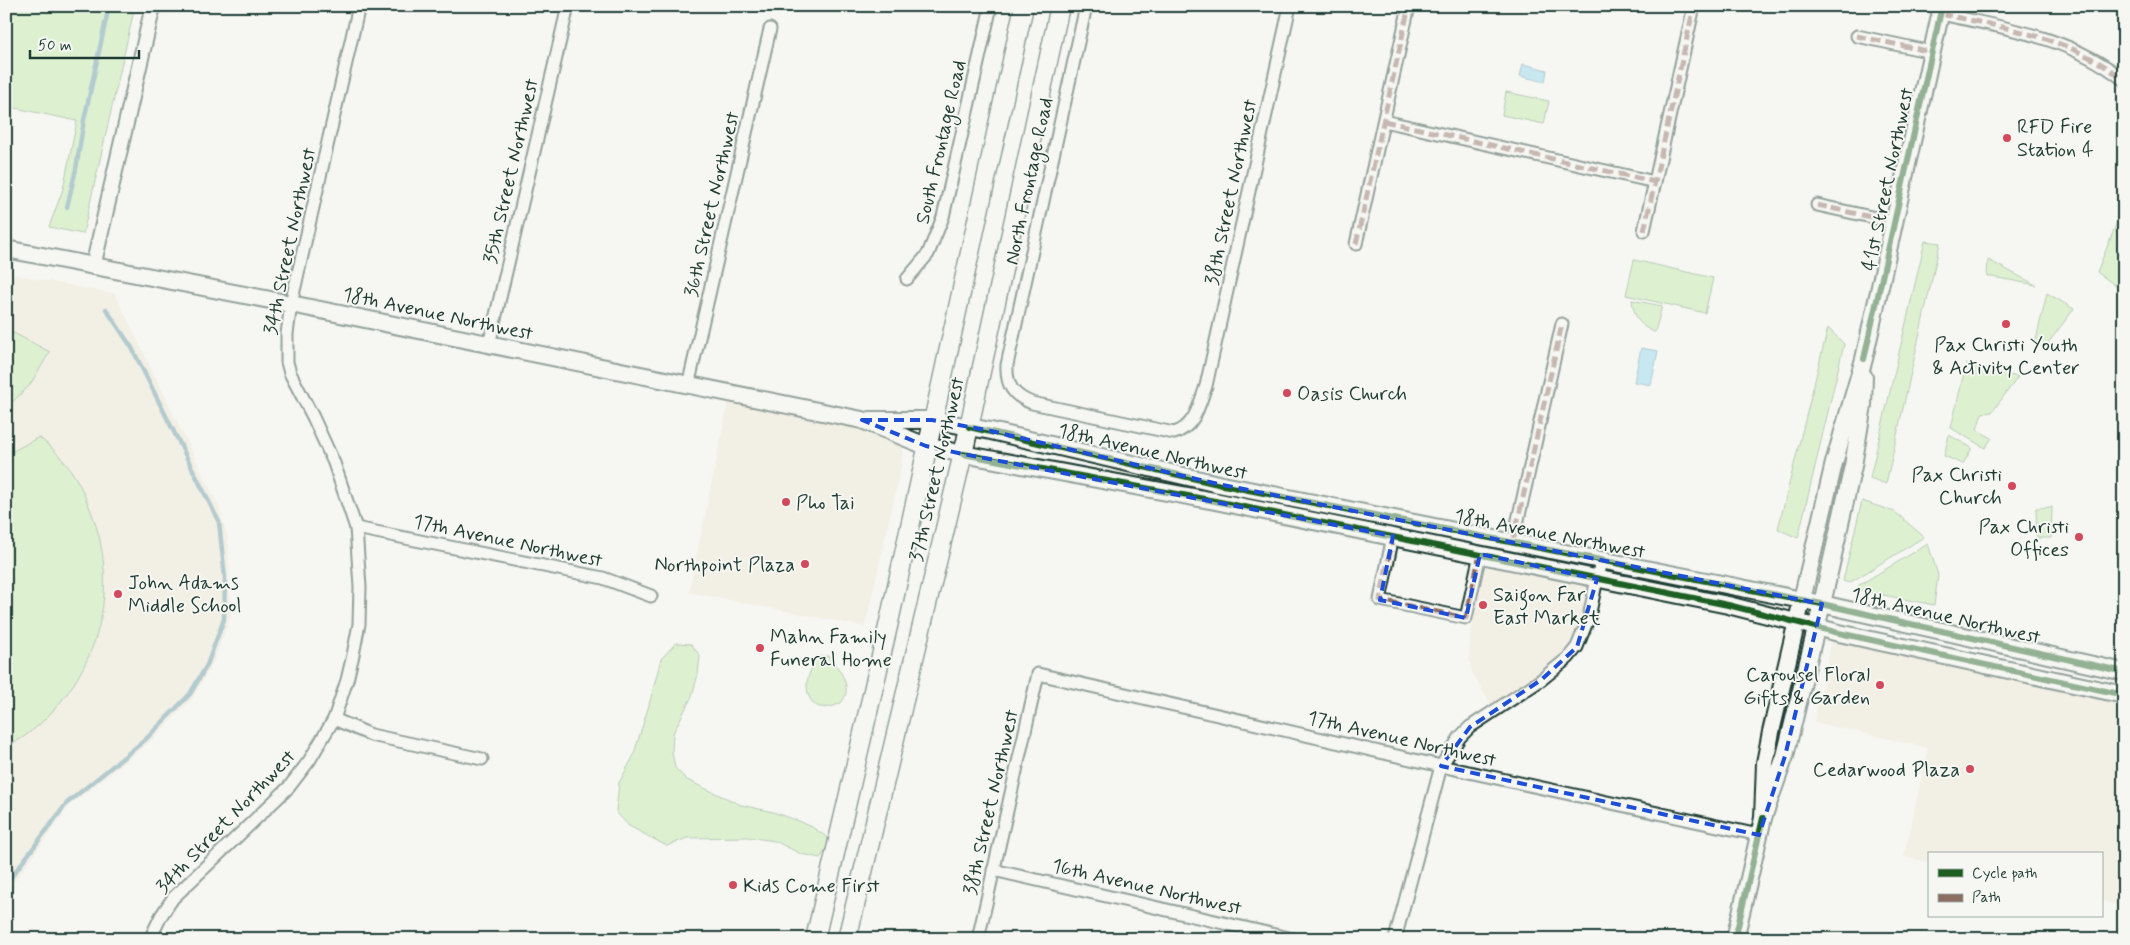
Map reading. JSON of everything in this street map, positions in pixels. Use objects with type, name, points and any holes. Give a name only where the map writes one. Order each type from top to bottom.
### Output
[{"type":"main road","name":"37th Street Northwest","points":[[815,939],[889,622],[926,446],[1024,6]]},
{"type":"main road","name":"37th Street Northwest","points":[[847,939],[969,427],[1060,6]]},
{"type":"main road","name":"41st Street Northwest","points":[[1763,818],[1763,784],[1767,749],[1834,462],[1864,359],[1942,10]]},
{"type":"main road","name":"18th Avenue Northwest","points":[[6,249],[291,304],[862,420],[926,446],[962,454],[1480,554],[1728,606],[2124,695]]},
{"type":"main road","name":"41st Street Northwest","points":[[1735,939],[1763,818],[1785,756],[1822,604],[1857,442],[1863,405],[1864,359]]},
{"type":"main road","name":"18th Avenue Northwest","points":[[862,420],[932,420],[969,427],[1218,484],[1822,604],[2124,672]]},
{"type":"street","points":[[93,267],[153,6]]},
{"type":"street","name":"34th Street Northwest","points":[[150,939],[161,916],[173,898],[289,787],[309,761],[334,720],[347,680],[359,624],[360,587],[356,528],[334,463],[290,373],[287,362],[287,334],[291,304],[360,6]]},
{"type":"street","name":"35th Street Northwest","points":[[489,345],[568,6]]},
{"type":"street","name":"South Frontage Road","points":[[907,279],[928,254],[943,217],[991,6]]},
{"type":"street","name":"North Frontage Road","points":[[1007,365],[1086,6]]},
{"type":"street","name":"38th Street Northwest","points":[[1206,386],[1290,6]]},
{"type":"street","points":[[1356,244],[1409,6]]},
{"type":"street","points":[[1644,231],[1694,6]]},
{"type":"street","points":[[1942,10],[2044,37],[2084,53],[2124,80]]},
{"type":"street","name":"36th Street Northwest","points":[[688,386],[770,29]]},
{"type":"street","points":[[1857,36],[1932,52]]},
{"type":"street","points":[[1384,121],[1655,182]]},
{"type":"street","points":[[1817,205],[1894,222]]},
{"type":"street","points":[[1513,542],[1562,324]]},
{"type":"street","name":"18th Avenue Northwest","points":[[1007,365],[1008,383],[1015,393],[1027,401],[1174,434],[1188,427],[1193,420],[1206,386]]},
{"type":"street","name":"17th Avenue Northwest","points":[[356,528],[603,578],[651,596]]},
{"type":"street","points":[[1393,536],[1380,600],[1466,618],[1480,554]]},
{"type":"street","points":[[1395,939],[1441,766],[1460,737],[1470,727],[1540,680],[1568,658],[1577,647],[1589,616],[1601,560]]},
{"type":"street","name":"38th Street Northwest","points":[[978,939],[1038,674]]},
{"type":"street","name":"17th Avenue Northwest","points":[[1038,674],[1441,766],[1759,835]]},
{"type":"street","points":[[334,720],[371,735],[482,759]]},
{"type":"street","name":"16th Avenue Northwest","points":[[993,870],[1293,939]]},
{"type":"highlighted area","points":[[862,420],[932,420],[991,431],[1218,484],[1822,604],[1785,756],[1759,835],[1441,766],[1470,727],[1541,680],[1577,647],[1597,579],[1480,554],[1466,618],[1380,600],[1393,536],[926,446]]},
{"type":"shaded area","name":"John Adams Middle School","points":[[6,273],[115,294],[219,507],[228,538],[231,615],[214,661],[193,698],[150,742],[69,806],[6,893]]},
{"type":"shaded area","points":[[730,394],[905,429],[901,467],[865,627],[689,592]]},
{"type":"shaded area","points":[[1490,548],[1511,552],[1601,560],[1577,647],[1494,710],[1471,670],[1469,656],[1471,632]]},
{"type":"shaded area","name":"Cedarwood Plaza","points":[[1832,641],[2124,705],[2124,906],[2102,901],[2102,852],[1928,852],[1928,862],[1904,857],[1928,748],[1814,722]]},
{"type":"green space","points":[[6,6],[135,6],[83,234],[49,227],[63,189],[77,121],[6,106]]},
{"type":"green space","points":[[1506,92],[1549,101],[1544,124],[1502,115]]},
{"type":"green space","points":[[2124,205],[2124,292],[2097,272]]},
{"type":"green space","points":[[1925,241],[1940,243],[1886,484],[1870,478]]},
{"type":"green space","points":[[1634,260],[1713,278],[1705,313],[1626,295]]},
{"type":"green space","points":[[1988,260],[2036,285],[1987,276]]},
{"type":"green space","points":[[2047,293],[2074,309],[2045,347],[2035,344]]},
{"type":"green space","points":[[1632,300],[1662,306],[1655,332],[1645,327],[1638,320]]},
{"type":"green space","points":[[1828,328],[1844,344],[1798,538],[1778,529]]},
{"type":"green space","points":[[6,329],[50,352],[29,386],[6,408]]},
{"type":"green space","points":[[1966,364],[2018,377],[1992,412],[1982,413],[1977,430],[1992,438],[1985,448],[1951,428]]},
{"type":"green space","points":[[1949,435],[1972,448],[1963,464],[1944,456]]},
{"type":"green space","points":[[39,437],[56,452],[69,468],[88,504],[97,529],[102,553],[103,602],[99,627],[91,650],[80,673],[66,695],[39,724],[23,737],[6,747],[6,455]]},
{"type":"green space","points":[[1862,501],[1895,512],[1924,537],[1849,583],[1843,581]]},
{"type":"green space","points":[[2052,507],[2051,538],[2037,538],[2036,508]]},
{"type":"green space","points":[[1928,544],[1938,575],[1934,605],[1858,590],[1859,585]]},
{"type":"green space","points":[[676,643],[691,644],[700,656],[698,674],[692,696],[673,733],[672,752],[675,768],[687,780],[741,805],[773,812],[812,827],[828,838],[828,847],[820,858],[801,854],[775,841],[747,837],[687,838],[667,846],[629,826],[616,812],[619,783],[633,757],[661,659]]},
{"type":"green space","points":[[829,656],[843,677],[846,692],[841,703],[824,708],[814,704],[811,700],[808,695],[807,683],[816,657]]},
{"type":"water","points":[[1523,64],[1547,70],[1545,82],[1520,76]]},
{"type":"water","points":[[1641,348],[1658,351],[1651,385],[1634,382]]},
{"type":"waterway","points":[[67,207],[109,6]]},
{"type":"waterway","points":[[6,884],[67,803],[145,740],[190,694],[207,665],[224,619],[225,578],[219,522],[132,348],[106,309]]},
{"type":"marked path","points":[[1356,244],[1409,6]]},
{"type":"marked path","points":[[1644,231],[1694,6]]},
{"type":"marked path","points":[[1941,14],[2037,36],[2060,44],[2104,65],[2124,80]]},
{"type":"marked path","points":[[1857,36],[1932,52]]},
{"type":"marked path","points":[[1384,121],[1655,182]]},
{"type":"marked path","points":[[1817,205],[1894,222]]},
{"type":"marked path","points":[[1513,542],[1562,324]]},
{"type":"marked path","points":[[1393,536],[1380,600],[1466,618],[1480,554]]},
{"type":"cycle path","points":[[1864,359],[1942,6]]},
{"type":"cycle path","points":[[969,427],[1218,484],[1822,604],[2124,672]]},
{"type":"cycle path","points":[[963,454],[1215,501],[1728,605],[1839,633],[2124,695]]},
{"type":"cycle path","points":[[1735,939],[1763,818]]},
{"type":"place","name":"RFD Fire Station 4","points":[[2007,138]]},
{"type":"place","name":"Pax Christi Youth & Activity Center","points":[[2006,324]]},
{"type":"place","name":"Oasis Church","points":[[1287,393]]},
{"type":"place","name":"Pax Christi Church","points":[[2012,486]]},
{"type":"place","name":"Pho Tai","points":[[786,502]]},
{"type":"place","name":"Pax Christi Offices","points":[[2079,537]]},
{"type":"place","name":"Northpoint Plaza","points":[[805,564]]},
{"type":"place","name":"John Adams Middle School","points":[[118,594]]},
{"type":"place","name":"Saigon Far East Market","points":[[1483,605]]},
{"type":"place","name":"Mahn Family Funeral Home","points":[[760,648]]},
{"type":"place","name":"Carousel Floral Gifts & Garden","points":[[1880,685]]},
{"type":"place","name":"Cedarwood Plaza","points":[[1970,769]]},
{"type":"place","name":"Kids Come First","points":[[733,885]]}]
